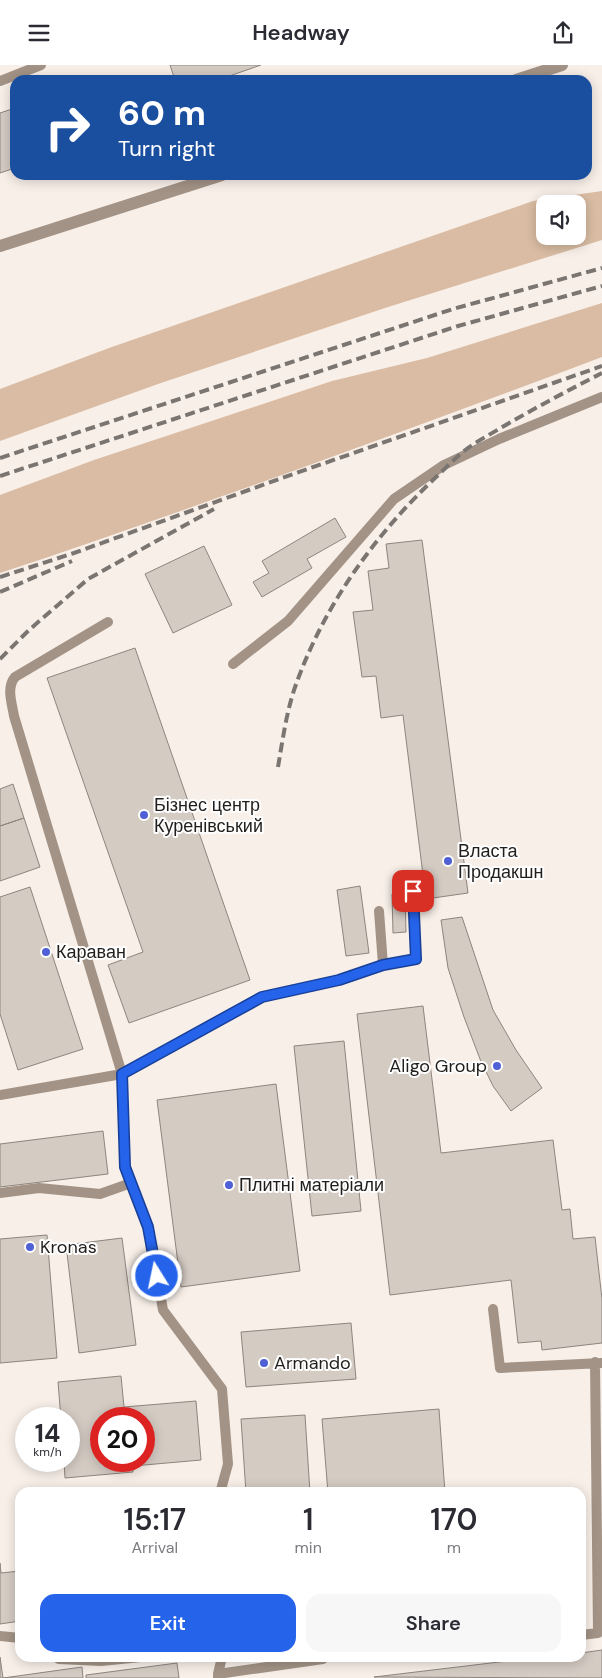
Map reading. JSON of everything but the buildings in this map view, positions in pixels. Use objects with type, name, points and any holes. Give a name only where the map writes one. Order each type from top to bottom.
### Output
[{"type":"street","points":[[531,75],[562,65]]},
{"type":"street","points":[[0,246],[206,180]]},
{"type":"lane","points":[[15,75],[41,65]]},
{"type":"lane","points":[[233,664],[288,621],[394,499],[444,465],[499,439],[602,397]]},
{"type":"lane","points":[[108,622],[14,677],[10,683],[10,692],[14,716],[122,1074],[125,1167],[148,1227],[162,1309],[222,1389],[228,1464],[222,1487]]},
{"type":"lane","points":[[0,1095],[122,1074],[262,997],[339,980],[383,965],[416,959],[413,891]]},
{"type":"lane","points":[[379,911],[383,965]]},
{"type":"lane","points":[[0,1193],[39,1188],[100,1195],[131,1183]]},
{"type":"lane","points":[[493,1309],[500,1368],[598,1362],[598,1633],[586,1634]]},
{"type":"lane","points":[[0,1636],[15,1637]]},
{"type":"lane","points":[[221,1662],[218,1676],[304,1662]]},
{"type":"shaded area","points":[[602,191],[602,240],[385,308],[158,384],[0,441],[0,389],[109,348],[533,201],[536,201],[536,245],[586,245],[586,195],[574,195]]},
{"type":"shaded area","points":[[602,303],[602,357],[282,475],[0,573],[0,495],[94,460],[332,381],[427,358]]},
{"type":"railway","points":[[0,458],[453,309],[602,268]]},
{"type":"railway","points":[[0,476],[458,326],[602,286]]},
{"type":"railway","points":[[0,577],[74,553],[602,366]]},
{"type":"railway","points":[[278,767],[291,700],[310,650],[339,596],[355,570],[374,545],[414,499],[468,448],[525,414],[602,373]]},
{"type":"railway","points":[[0,659],[29,630],[88,579],[214,509]]},
{"type":"railway","points":[[0,592],[72,561]]},
{"type":"place","name":"Бізнес центр Куренівський","points":[[144,815]]},
{"type":"place","name":"Власта Продакшн","points":[[448,861]]},
{"type":"place","name":"Караван","points":[[46,952]]},
{"type":"place","name":"Aligo Group","points":[[497,1066]]},
{"type":"place","name":"Плитні матеріали","points":[[229,1185]]},
{"type":"place","name":"Kronas","points":[[30,1247]]},
{"type":"place","name":"Armando","points":[[264,1363]]},
{"type":"route","points":[[157,1276],[148,1227],[125,1167],[122,1074],[262,997],[339,980],[383,965],[416,959],[413,891]]}]
